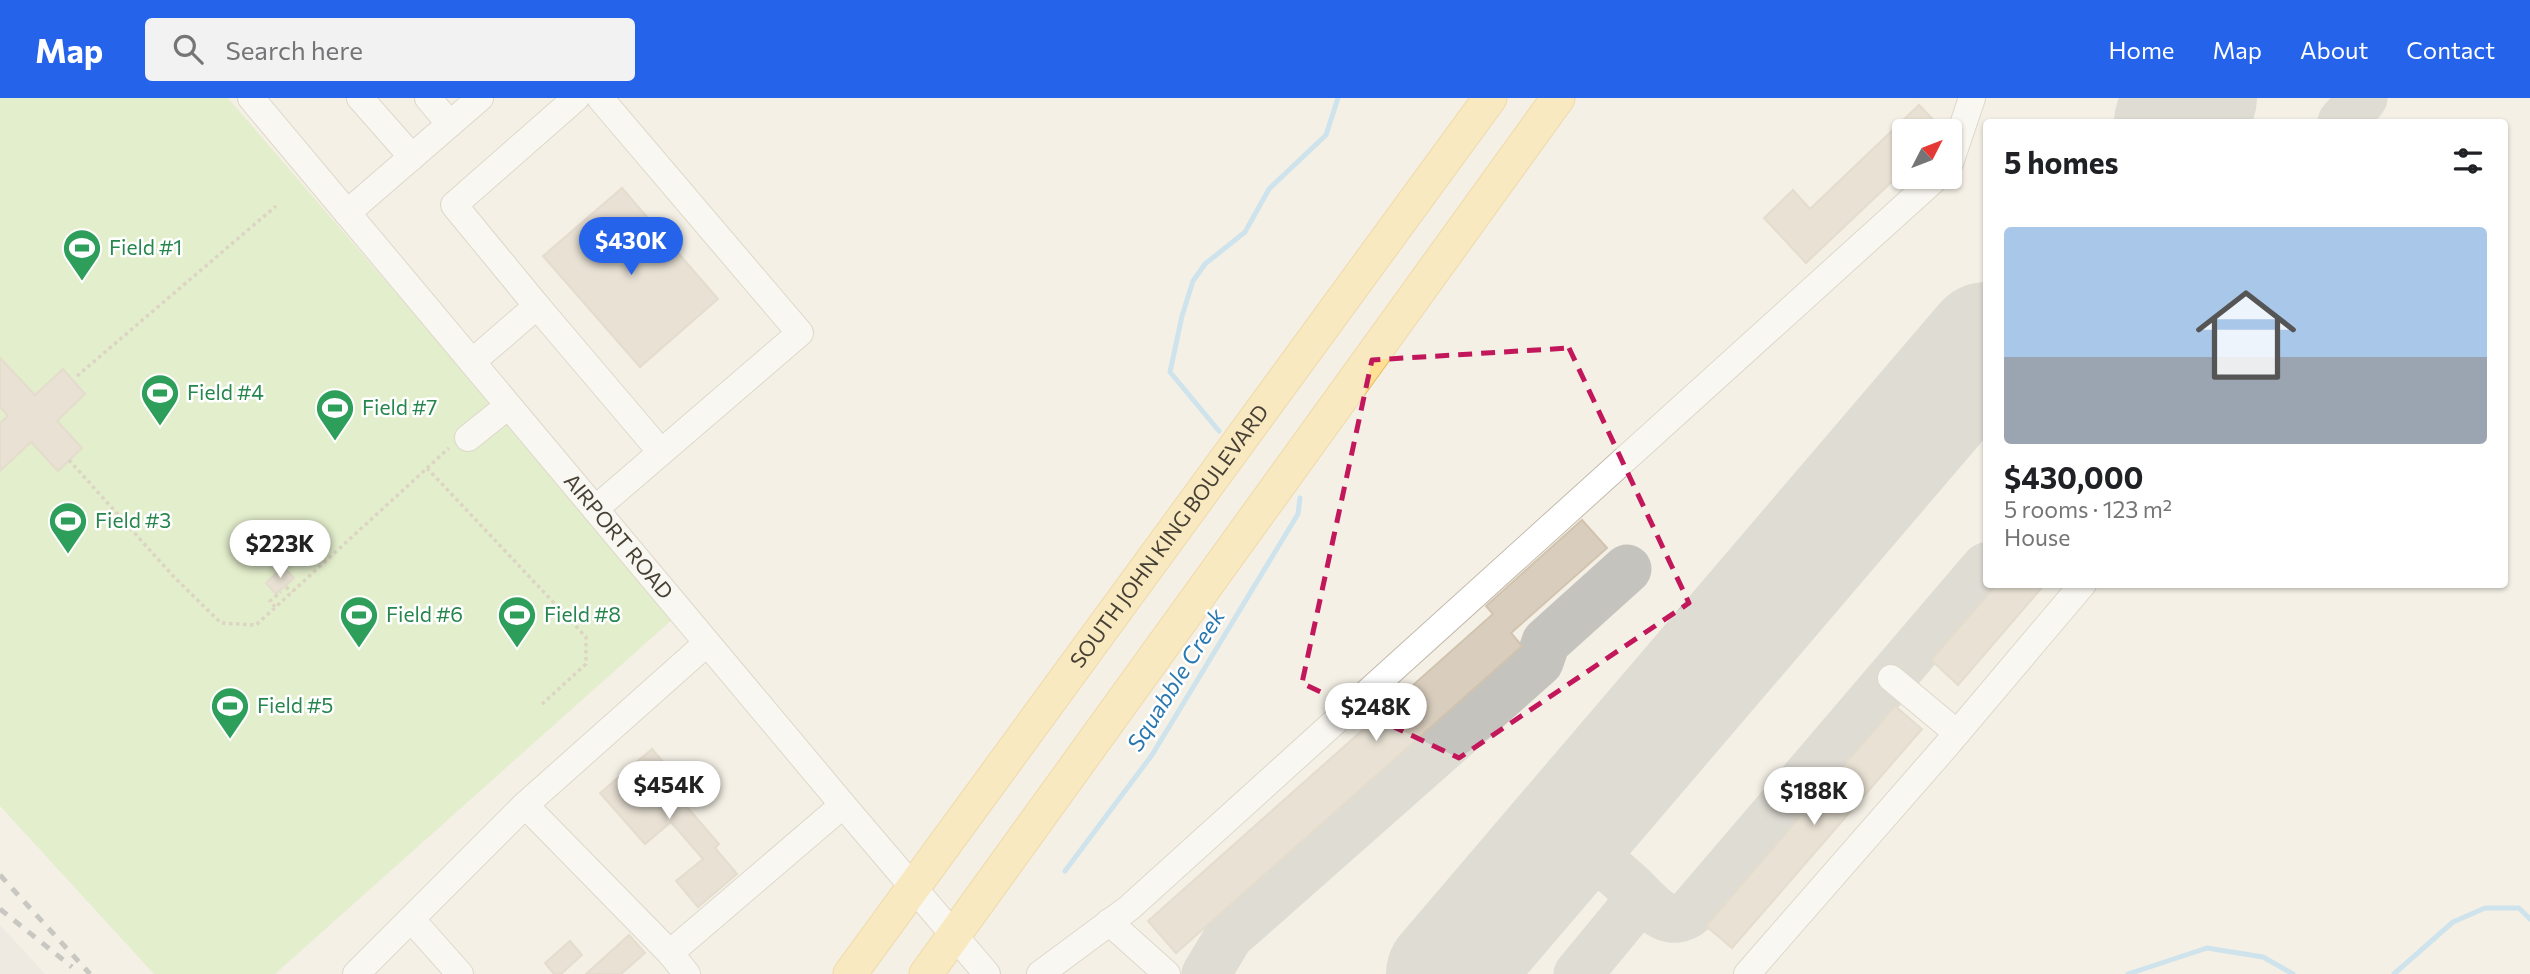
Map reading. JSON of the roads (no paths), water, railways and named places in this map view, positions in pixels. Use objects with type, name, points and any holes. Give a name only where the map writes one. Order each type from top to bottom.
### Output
[{"type":"main road","name":"SOUTH JOHN KING BOULEVARD","points":[[850,974],[1490,98]]},
{"type":"main road","points":[[926,974],[1558,98]]},
{"type":"street","name":"AIRPORT ROAD","points":[[251,98],[987,974]]},
{"type":"street","points":[[360,98],[412,157]]},
{"type":"street","points":[[428,98],[450,124]]},
{"type":"street","points":[[347,212],[480,98]]},
{"type":"street","points":[[576,98],[454,205],[661,453]]},
{"type":"street","points":[[595,509],[800,333],[600,98]]},
{"type":"street","points":[[1962,128],[1972,98]]},
{"type":"street","points":[[1041,974],[1150,889],[1924,189]]},
{"type":"street","points":[[472,362],[537,306]]},
{"type":"street","points":[[461,441],[509,406]]},
{"type":"street","points":[[1747,974],[1957,733],[2079,588]]},
{"type":"street","points":[[356,974],[525,805],[707,643]]},
{"type":"street","points":[[1891,678],[1957,733]]},
{"type":"street","points":[[525,805],[670,953],[687,974]]},
{"type":"street","points":[[670,953],[843,805]]},
{"type":"street","points":[[412,920],[460,974]]},
{"type":"street","points":[[1109,922],[1167,974]]},
{"type":"waterway","name":"Squabble Creek","points":[[1219,431],[1170,372],[1193,281],[1205,264],[1245,232],[1269,189],[1326,135],[1338,98]]},
{"type":"waterway","name":"Squabble Creek","points":[[1065,871],[1152,755],[1298,514],[1300,498]]},
{"type":"waterway","points":[[2394,974],[2453,922],[2485,908],[2519,908],[2530,919]]},
{"type":"waterway","points":[[2128,974],[2207,948],[2263,957],[2293,974]]},
{"type":"railway","points":[[0,875],[90,974]]},
{"type":"railway","points":[[0,909],[72,967]]},
{"type":"place","name":"Field #1","points":[[82,282]]},
{"type":"place","name":"Field #4","points":[[160,427]]},
{"type":"place","name":"Field #7","points":[[335,442]]},
{"type":"place","name":"Field #3","points":[[68,555]]},
{"type":"place","name":"Field #6","points":[[359,649]]},
{"type":"place","name":"Field #8","points":[[517,649]]},
{"type":"place","name":"Field #5","points":[[230,740]]}]
